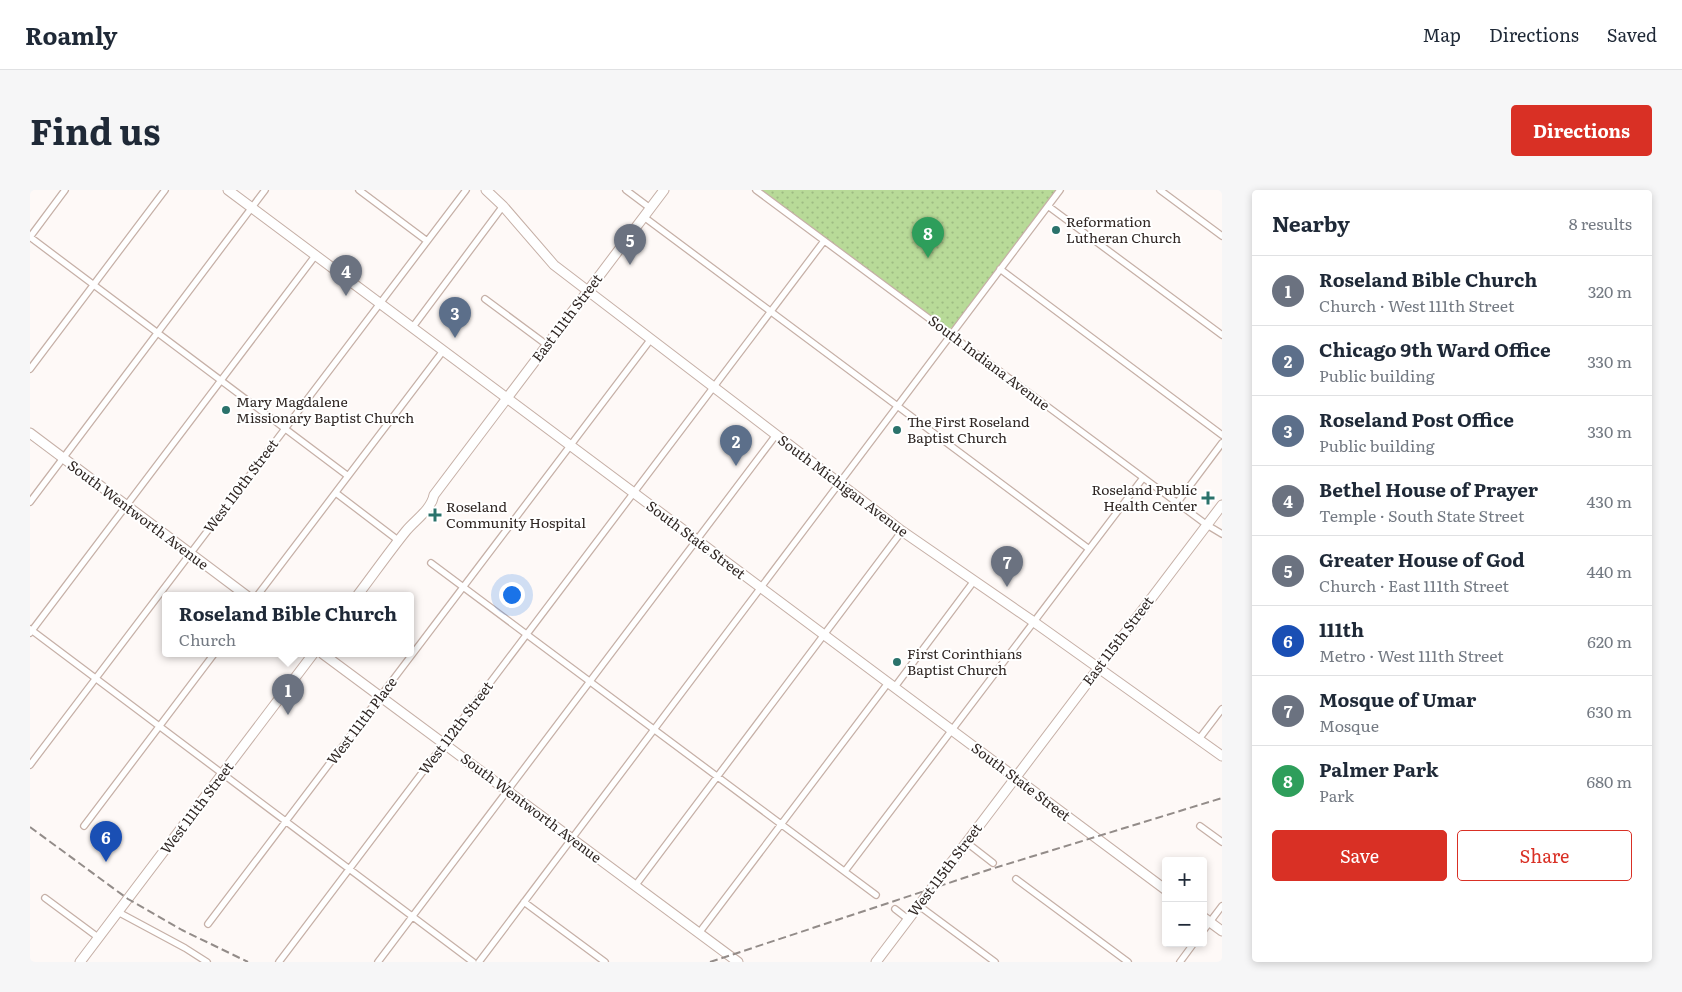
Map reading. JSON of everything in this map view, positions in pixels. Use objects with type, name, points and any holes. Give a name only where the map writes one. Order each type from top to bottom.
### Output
[{"type":"street","points":[[65,190],[30,237],[348,476]]},
{"type":"street","points":[[30,369],[165,190]]},
{"type":"street","name":"South State Street","points":[[228,190],[1162,887]]},
{"type":"street","points":[[30,502],[265,190]]},
{"type":"street","points":[[359,190],[427,241]]},
{"type":"street","name":"West 110th Street","points":[[30,765],[466,190]]},
{"type":"street","name":"South Michigan Avenue","points":[[486,190],[503,206],[554,265],[902,531],[1222,756]]},
{"type":"street","points":[[626,190],[650,208]]},
{"type":"street","name":"East 111th Street","points":[[506,399],[664,190]]},
{"type":"street","name":"South Indiana Avenue","points":[[756,190],[1143,478],[1222,534]]},
{"type":"street","points":[[478,962],[1060,190]]},
{"type":"street","points":[[1160,190],[1222,236]]},
{"type":"street","points":[[412,328],[503,206]]},
{"type":"street","points":[[1048,206],[1222,336]]},
{"type":"street","points":[[644,217],[1089,549]]},
{"type":"street","name":"West 112th Street","points":[[279,962],[824,241]]},
{"type":"street","points":[[316,256],[31,631],[473,962]]},
{"type":"street","points":[[1000,269],[1222,435]]},
{"type":"street","points":[[484,299],[546,345]]},
{"type":"street","name":"West 111th Place","points":[[414,652],[651,339]]},
{"type":"street","points":[[260,592],[443,352]]},
{"type":"street","points":[[360,592],[422,514],[434,495],[506,399]]},
{"type":"street","name":"South Wentworth Avenue","points":[[30,433],[241,592]]},
{"type":"street","points":[[378,962],[776,435]]},
{"type":"street","points":[[1177,503],[1222,443]]},
{"type":"street","points":[[845,872],[1143,478]]},
{"type":"street","points":[[336,493],[399,541]]},
{"type":"street","name":"East 115th Street","points":[[1015,778],[1222,505]]},
{"type":"street","points":[[635,886],[902,531]]},
{"type":"street","points":[[431,563],[876,895]]},
{"type":"street","points":[[699,933],[781,824],[974,581]]},
{"type":"street","points":[[84,826],[212,657]]},
{"type":"street","name":"West 111th Street","points":[[80,962],[312,657]]},
{"type":"street","name":"South Wentworth Avenue","points":[[327,657],[738,962]]},
{"type":"street","name":"West 111th Place","points":[[208,924],[410,657]]},
{"type":"street","points":[[1199,739],[1222,709]]},
{"type":"street","name":"West 115th Street","points":[[876,962],[1015,778]]},
{"type":"street","points":[[1200,826],[1222,842]]},
{"type":"street","points":[[966,842],[993,862]]},
{"type":"street","points":[[1016,879],[1128,962]]},
{"type":"street","points":[[45,898],[99,938]]},
{"type":"street","points":[[524,902],[605,962]]},
{"type":"street","points":[[918,905],[995,962]]},
{"type":"street","points":[[1207,919],[1222,906]]},
{"type":"street","points":[[894,909],[908,919]]},
{"type":"street","points":[[118,912],[207,962]]},
{"type":"street","points":[[1207,921],[1222,932]]},
{"type":"street","points":[[1180,962],[1191,947]]},
{"type":"green space","points":[[761,190],[1056,190],[955,325],[950,329],[945,328]]},
{"type":"railway","points":[[710,962],[988,870],[1222,798]]},
{"type":"railway","points":[[30,827],[128,899],[182,930],[248,962]]},
{"type":"place","name":"Reformation Lutheran Church","points":[[1056,230]]},
{"type":"place","name":"Palmer Park","points":[[928,258]]},
{"type":"place","name":"Greater House of God","points":[[630,265]]},
{"type":"place","name":"Bethel House of Prayer","points":[[346,296]]},
{"type":"place","name":"Roseland Post Office","points":[[455,338]]},
{"type":"place","name":"Mary Magdalene Missionary Baptist Church","points":[[226,410]]},
{"type":"place","name":"The First Roseland Baptist Church","points":[[897,430]]},
{"type":"place","name":"Chicago 9th Ward Office","points":[[736,466]]},
{"type":"place","name":"Roseland Public Health Center","points":[[1208,498]]},
{"type":"place","name":"Roseland Community Hospital","points":[[435,515]]},
{"type":"place","name":"Mosque of Umar","points":[[1007,587]]},
{"type":"place","name":"First Corinthians Baptist Church","points":[[897,662]]},
{"type":"place","name":"Roseland Bible Church","points":[[288,715]]},
{"type":"place","name":"111th","points":[[106,862]]}]
